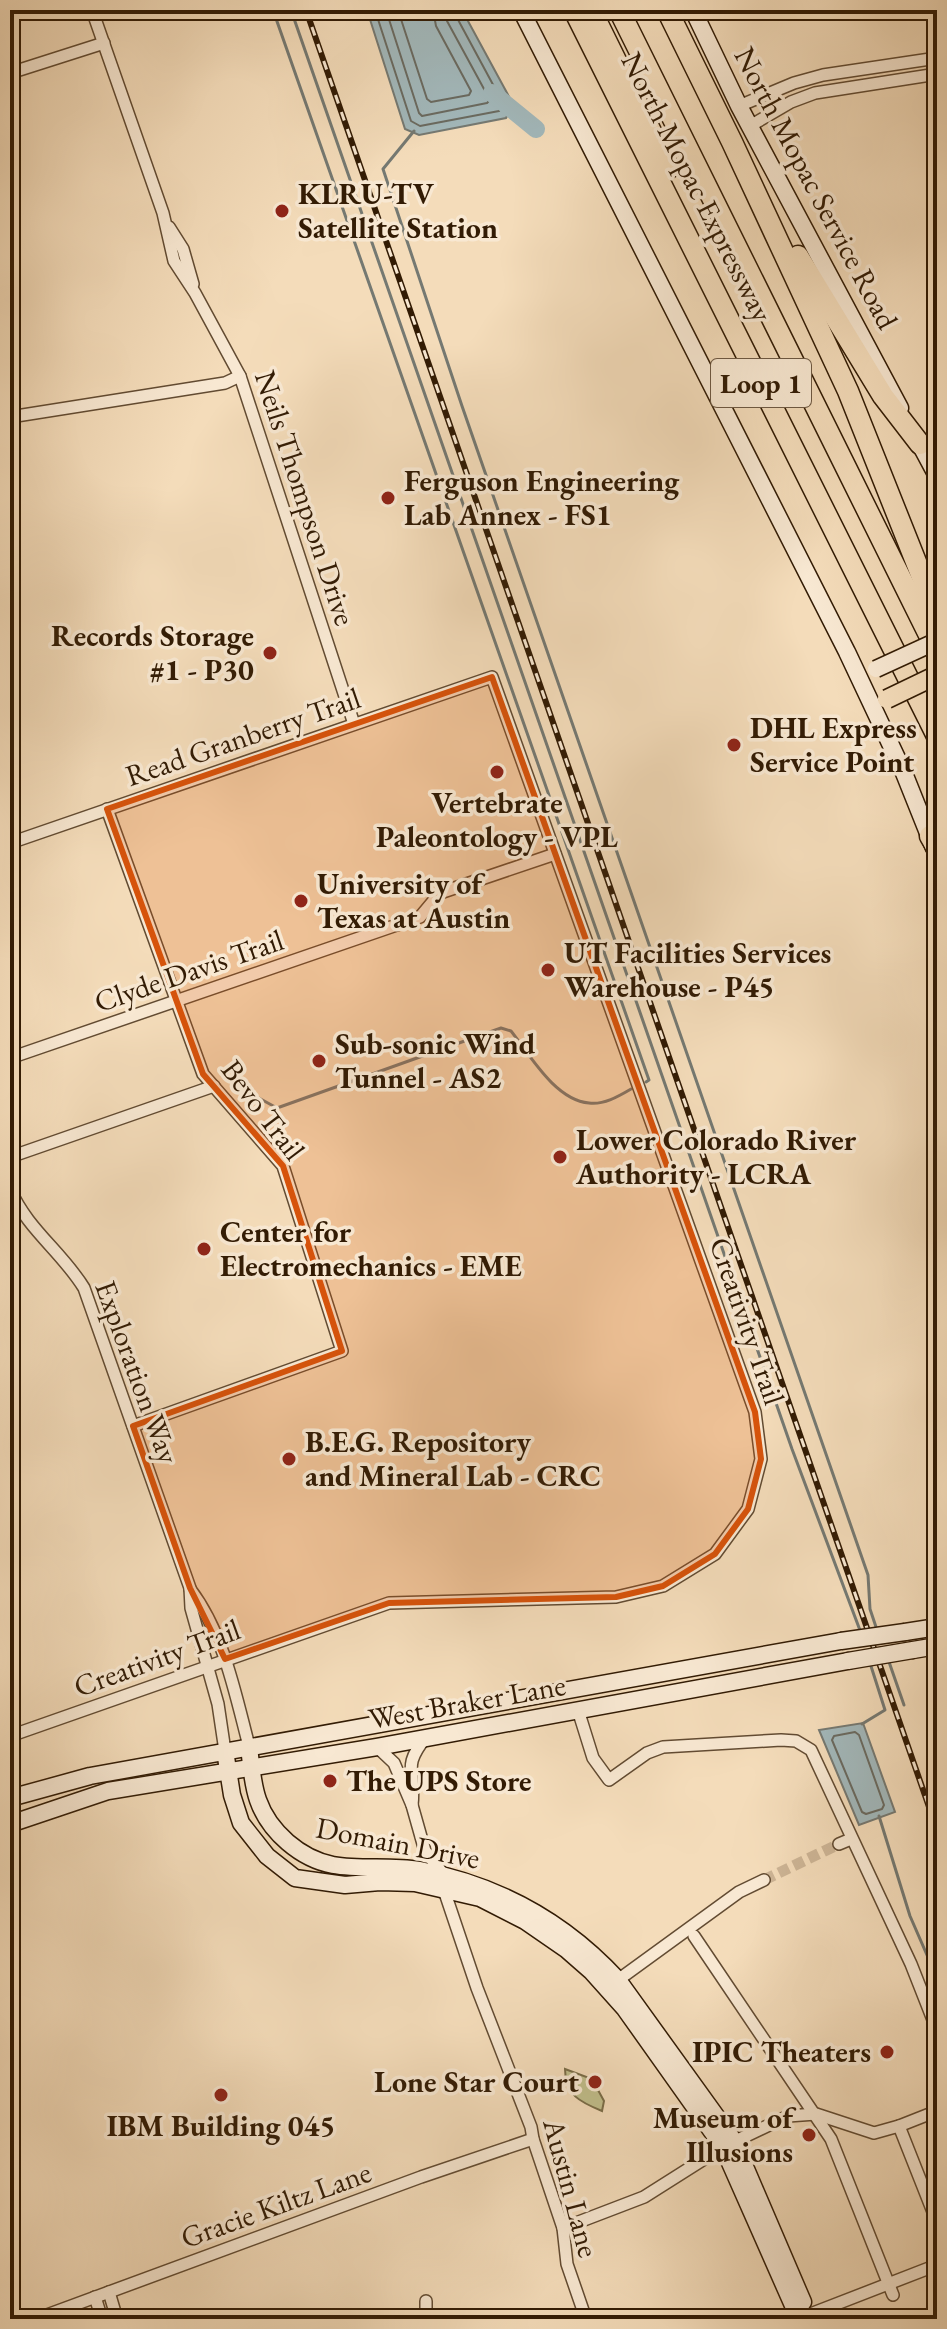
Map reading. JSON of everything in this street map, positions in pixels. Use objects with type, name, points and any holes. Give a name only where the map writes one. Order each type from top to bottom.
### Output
[{"type":"highway","name":"North Mopac Expressway","points":[[574,10],[937,736]]},
{"type":"highway","points":[[591,10],[937,708]]},
{"type":"highway","points":[[619,10],[937,651]]},
{"type":"highway","name":"North Mopac Expressway","points":[[630,10],[934,621]]},
{"type":"highway","points":[[667,10],[732,142],[866,433],[924,582],[934,621]]},
{"type":"highway","points":[[732,142],[820,297],[883,396],[920,444]]},
{"type":"main road","points":[[521,10],[847,652],[898,759],[937,857]]},
{"type":"main road","name":"North Mopac Service Road","points":[[693,10],[739,106],[937,476]]},
{"type":"main road","points":[[847,652],[864,666],[876,669],[937,641]]},
{"type":"main road","points":[[887,699],[937,675]]},
{"type":"main road","name":"West Braker Lane","points":[[10,1798],[90,1776],[249,1746],[841,1641],[937,1627]]},
{"type":"main road","name":"West Braker Lane","points":[[10,1824],[108,1791],[252,1769],[937,1646]]},
{"type":"main road","name":"Domain Drive","points":[[249,1746],[258,1801],[271,1824],[308,1858],[417,1877],[446,1884],[480,1898],[497,1899],[547,1919],[574,1937],[618,1980],[728,2144],[803,2318]]},
{"type":"main road","name":"Domain Drive","points":[[225,1751],[232,1795],[241,1823],[256,1845],[295,1878],[320,1884],[417,1877]]},
{"type":"main road","points":[[285,1871],[297,1851]]},
{"type":"main road","name":"Domain Drive","points":[[497,1899],[567,1950],[605,1985],[728,2144]]},
{"type":"main road","points":[[536,1928],[558,1935],[610,1981],[618,1980]]},
{"type":"street","name":"Neils Thompson Drive","points":[[92,10],[166,223],[186,256],[195,293],[240,376],[354,724]]},
{"type":"street","points":[[10,73],[104,43]]},
{"type":"street","points":[[739,106],[794,83],[823,75],[937,58]]},
{"type":"street","points":[[906,62],[908,78]]},
{"type":"street","points":[[750,126],[791,102],[815,93],[937,74]]},
{"type":"street","points":[[10,417],[225,383],[240,376]]},
{"type":"street","name":"Read Granberry Trail","points":[[10,843],[492,677]]},
{"type":"street","name":"Creativity Trail","points":[[10,1736],[389,1603],[616,1597],[663,1586],[715,1554],[748,1509],[761,1459],[755,1412],[492,677]]},
{"type":"street","name":"Bevo Trail","points":[[107,809],[203,1074],[283,1166],[342,1351],[133,1426]]},
{"type":"street","name":"Clyde Davis Trail","points":[[10,1058],[420,917],[440,893],[555,854]]},
{"type":"street","points":[[10,1157],[214,1086]]},
{"type":"street","name":"Exploration Way","points":[[10,1189],[22,1213],[61,1255],[84,1288],[190,1588],[204,1610],[225,1659],[249,1746]]},
{"type":"street","name":"Exploration Way","points":[[190,1588],[191,1608],[218,1704],[225,1751]]},
{"type":"street","points":[[578,1710],[593,1758],[609,1780],[647,1753],[663,1747],[781,1740],[796,1741],[811,1750],[817,1757],[851,1839],[911,1964],[937,2030]]},
{"type":"street","points":[[412,1805],[414,1790],[409,1765],[412,1754],[426,1737]]},
{"type":"street","points":[[377,1747],[394,1763],[412,1805],[422,1840],[417,1877]]},
{"type":"street","points":[[839,1844],[851,1839]]},
{"type":"street","name":"Austin Lane","points":[[422,1840],[430,1860],[446,1884],[477,1988],[531,2127],[563,2228],[567,2264],[586,2319]]},
{"type":"street","points":[[618,1980],[739,1892],[764,1880]]},
{"type":"street","points":[[694,1936],[831,2139],[893,2295]]},
{"type":"street","points":[[563,2228],[644,2197],[728,2144],[788,2116],[816,2114],[874,2133],[937,2111]]},
{"type":"street","points":[[899,2126],[937,2222]]},
{"type":"street","name":"Gracie Kiltz Lane","points":[[36,2319],[533,2139]]},
{"type":"street","points":[[803,2318],[937,2265]]},
{"type":"street","points":[[109,2292],[117,2319]]},
{"type":"street","points":[[95,2297],[102,2319]]},
{"type":"street","points":[[426,2301],[426,2319]]},
{"type":"highlighted area","points":[[492,677],[755,1412],[761,1459],[748,1509],[715,1554],[663,1586],[616,1597],[389,1603],[225,1659],[190,1588],[133,1426],[342,1351],[283,1166],[203,1074],[107,809]]},
{"type":"shaded area","points":[[565,2069],[592,2079],[604,2101],[602,2111],[575,2096],[568,2085]]},
{"type":"water","points":[[367,10],[462,10],[513,104],[506,118],[419,135],[405,129]]},
{"type":"water","points":[[863,1723],[895,1812],[859,1825],[819,1730]]},
{"type":"waterway","points":[[273,10],[649,1080],[646,1082]]},
{"type":"waterway","points":[[291,10],[792,1449],[861,1633]]},
{"type":"waterway","points":[[492,93],[536,129]]},
{"type":"waterway","points":[[414,131],[383,169],[462,406],[868,1575],[870,1609],[877,1630]]},
{"type":"waterway","points":[[246,1091],[277,1108],[501,1028],[511,1031],[554,1085],[577,1100],[600,1103],[631,1089]]},
{"type":"waterway","points":[[888,1659],[904,1705]]},
{"type":"waterway","points":[[862,1724],[885,1710],[870,1663]]},
{"type":"waterway","points":[[879,1816],[910,1916],[937,1978]]},
{"type":"tunnel","points":[[764,1880],[839,1844]]},
{"type":"railway","points":[[306,10],[937,1830]]},
{"type":"place","name":"KLRU-TV Satellite Station","points":[[282,211]]},
{"type":"place","name":"Ferguson Engineering Lab Annex - FS1","points":[[388,498]]},
{"type":"place","name":"Records Storage #1 - P30","points":[[270,653]]},
{"type":"place","name":"DHL Express Service Point","points":[[734,745]]},
{"type":"place","name":"Vertebrate Paleontology - VPL","points":[[497,772]]},
{"type":"place","name":"University of Texas at Austin","points":[[301,901]]},
{"type":"place","name":"UT Facilities Services Warehouse - P45","points":[[548,970]]},
{"type":"place","name":"Sub-sonic Wind Tunnel - AS2","points":[[319,1061]]},
{"type":"place","name":"Lower Colorado River Authority - LCRA","points":[[560,1157]]},
{"type":"place","name":"Center for Electromechanics - EME","points":[[204,1249]]},
{"type":"place","name":"B.E.G. Repository and Mineral Lab - CRC","points":[[289,1459]]},
{"type":"place","name":"The UPS Store","points":[[330,1781]]},
{"type":"place","name":"IPIC Theaters","points":[[887,2052]]},
{"type":"place","name":"Lone Star Court","points":[[595,2082]]},
{"type":"place","name":"IBM Building 045","points":[[221,2095]]},
{"type":"place","name":"Museum of Illusions","points":[[809,2135]]}]
